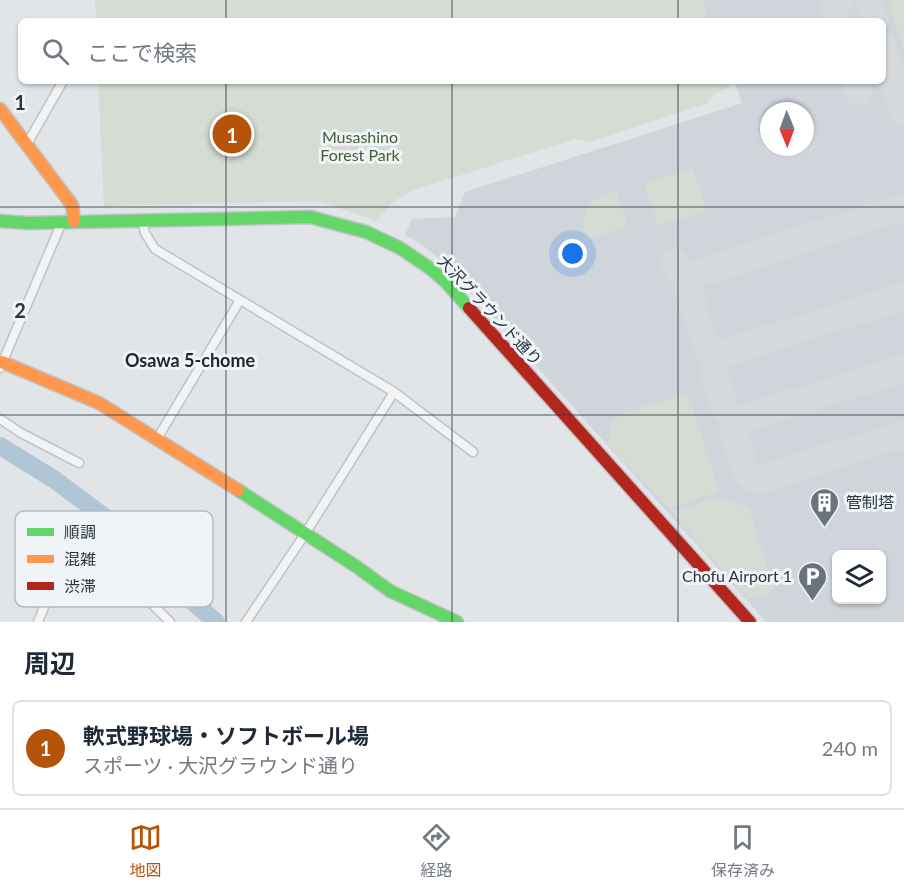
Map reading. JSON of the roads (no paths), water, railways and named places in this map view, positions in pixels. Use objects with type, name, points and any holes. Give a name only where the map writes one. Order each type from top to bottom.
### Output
[{"type":"street","points":[[27,144],[61,84]]},
{"type":"street","points":[[0,109],[72,205],[68,222],[1,365],[99,403],[390,591],[457,622]]},
{"type":"street","name":"大沢グラウンド通り","points":[[0,220],[68,222],[310,217],[353,227],[386,239],[407,251],[446,282],[750,622]]},
{"type":"street","points":[[142,219],[145,233],[154,249],[394,392],[473,452]]},
{"type":"street","points":[[156,439],[240,300]]},
{"type":"street","points":[[246,622],[305,534],[394,392]]},
{"type":"street","points":[[0,419],[21,433],[79,463]]},
{"type":"street","points":[[38,622],[44,607]]},
{"type":"street","points":[[155,607],[170,622]]},
{"type":"waterway","points":[[0,446],[55,480],[96,511]]},
{"type":"waterway","points":[[199,607],[216,622]]},
{"type":"place","name":"軟式野球場・ソフトボール場","points":[[232,134]]},
{"type":"place","name":"管制塔","points":[[825,528]]},
{"type":"place","name":"Chofu Airport 1","points":[[813,602]]},
{"type":"district","name":"Osawa 5-chome","points":[[190,361]]},
{"type":"park label","name":"Musashino Forest Park","points":[[360,146]]}]
